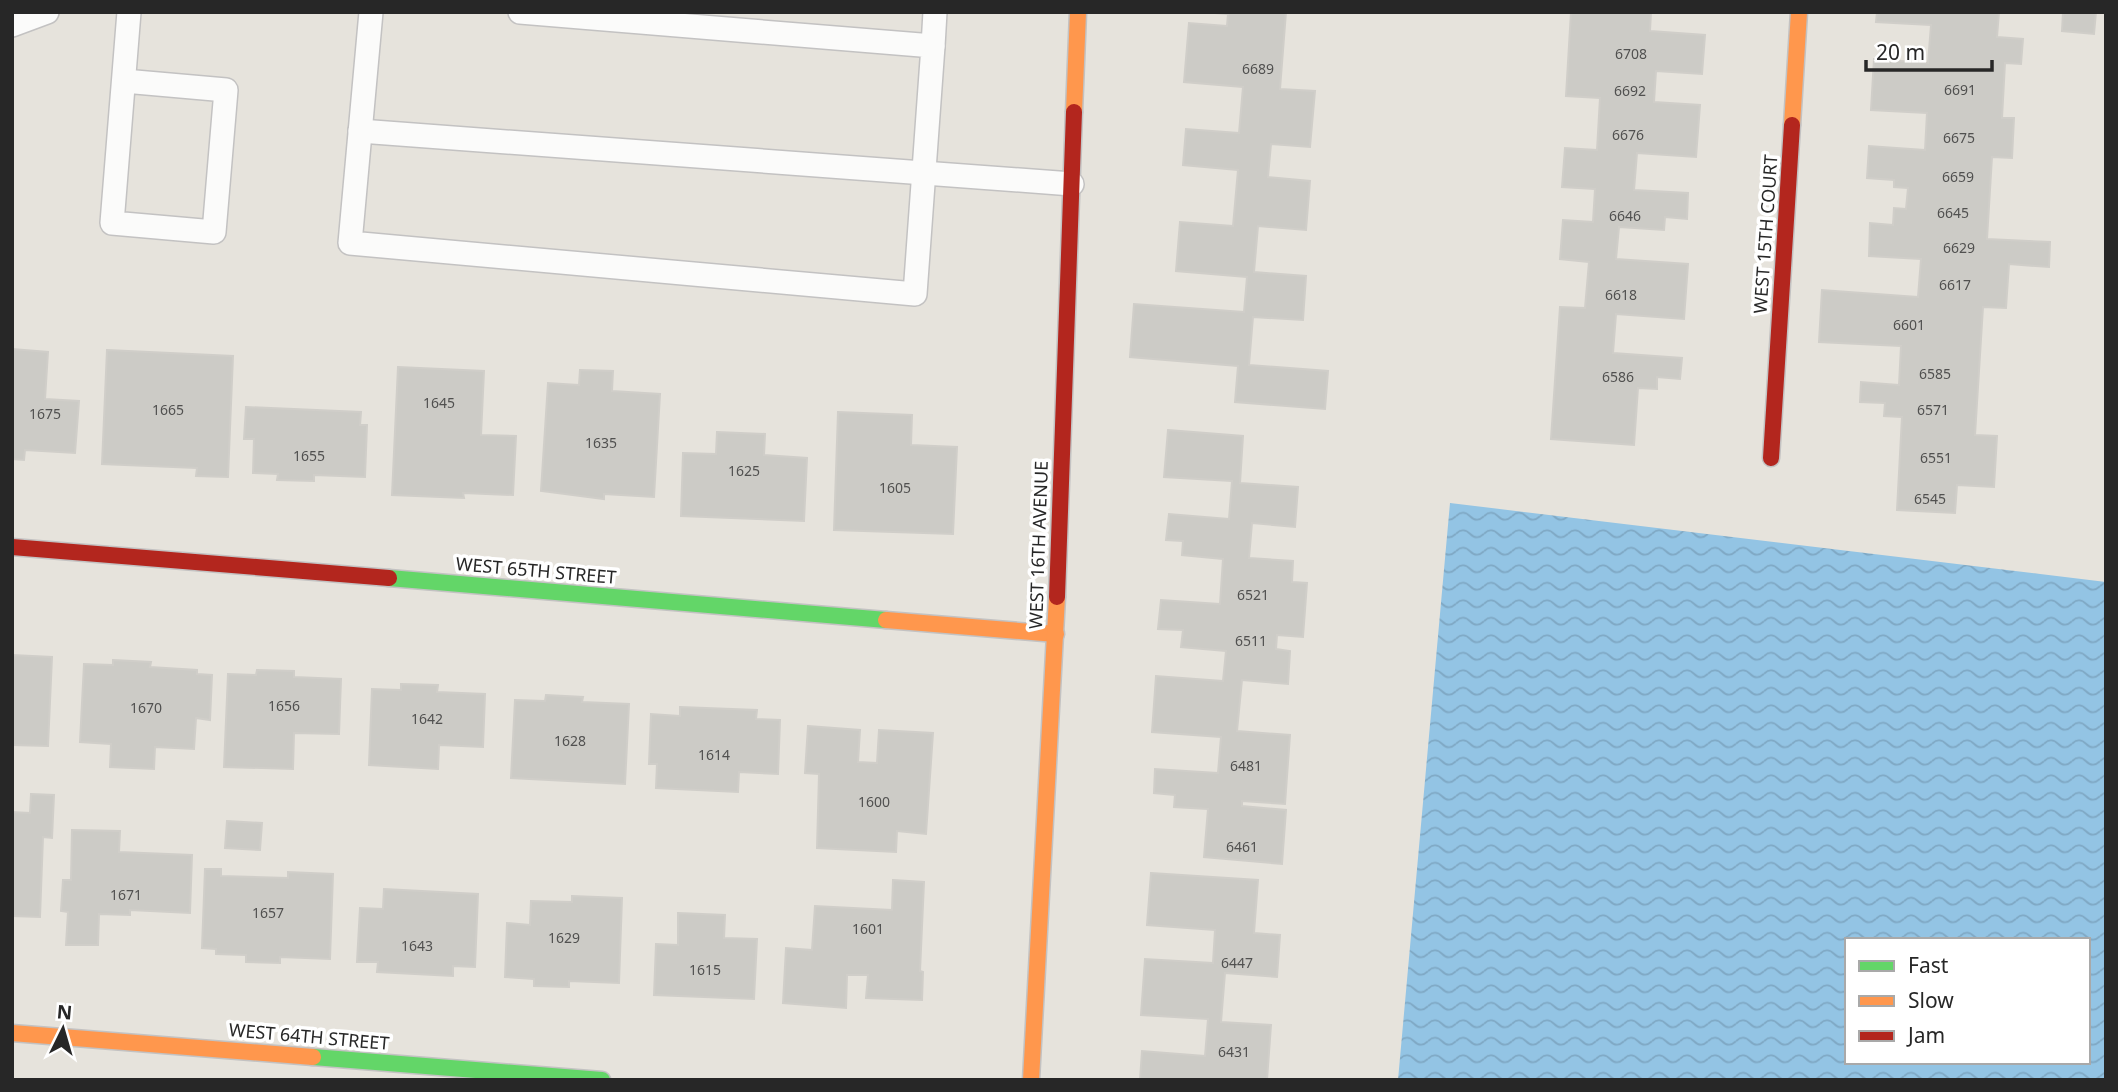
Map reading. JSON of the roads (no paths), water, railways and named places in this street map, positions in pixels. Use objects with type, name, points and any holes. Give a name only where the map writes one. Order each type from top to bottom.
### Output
[{"type":"street","name":"WEST 16TH AVENUE","points":[[1031,1080],[1055,634],[1078,12]]},
{"type":"street","name":"WEST 15TH COURT","points":[[1771,458],[1799,12]]},
{"type":"street","name":"WEST 65TH STREET","points":[[12,547],[1055,634]]},
{"type":"street","name":"WEST 64TH STREET","points":[[12,1033],[603,1080]]},
{"type":"lane","points":[[12,25],[47,12]]},
{"type":"lane","points":[[124,81],[226,90],[214,232],[112,223],[129,12]]},
{"type":"lane","points":[[371,12],[350,243],[915,294],[935,12]]},
{"type":"lane","points":[[520,12],[933,46]]},
{"type":"lane","points":[[360,131],[1072,184]]},
{"type":"water","points":[[1450,503],[2106,582],[2106,1080],[1398,1080]]}]
